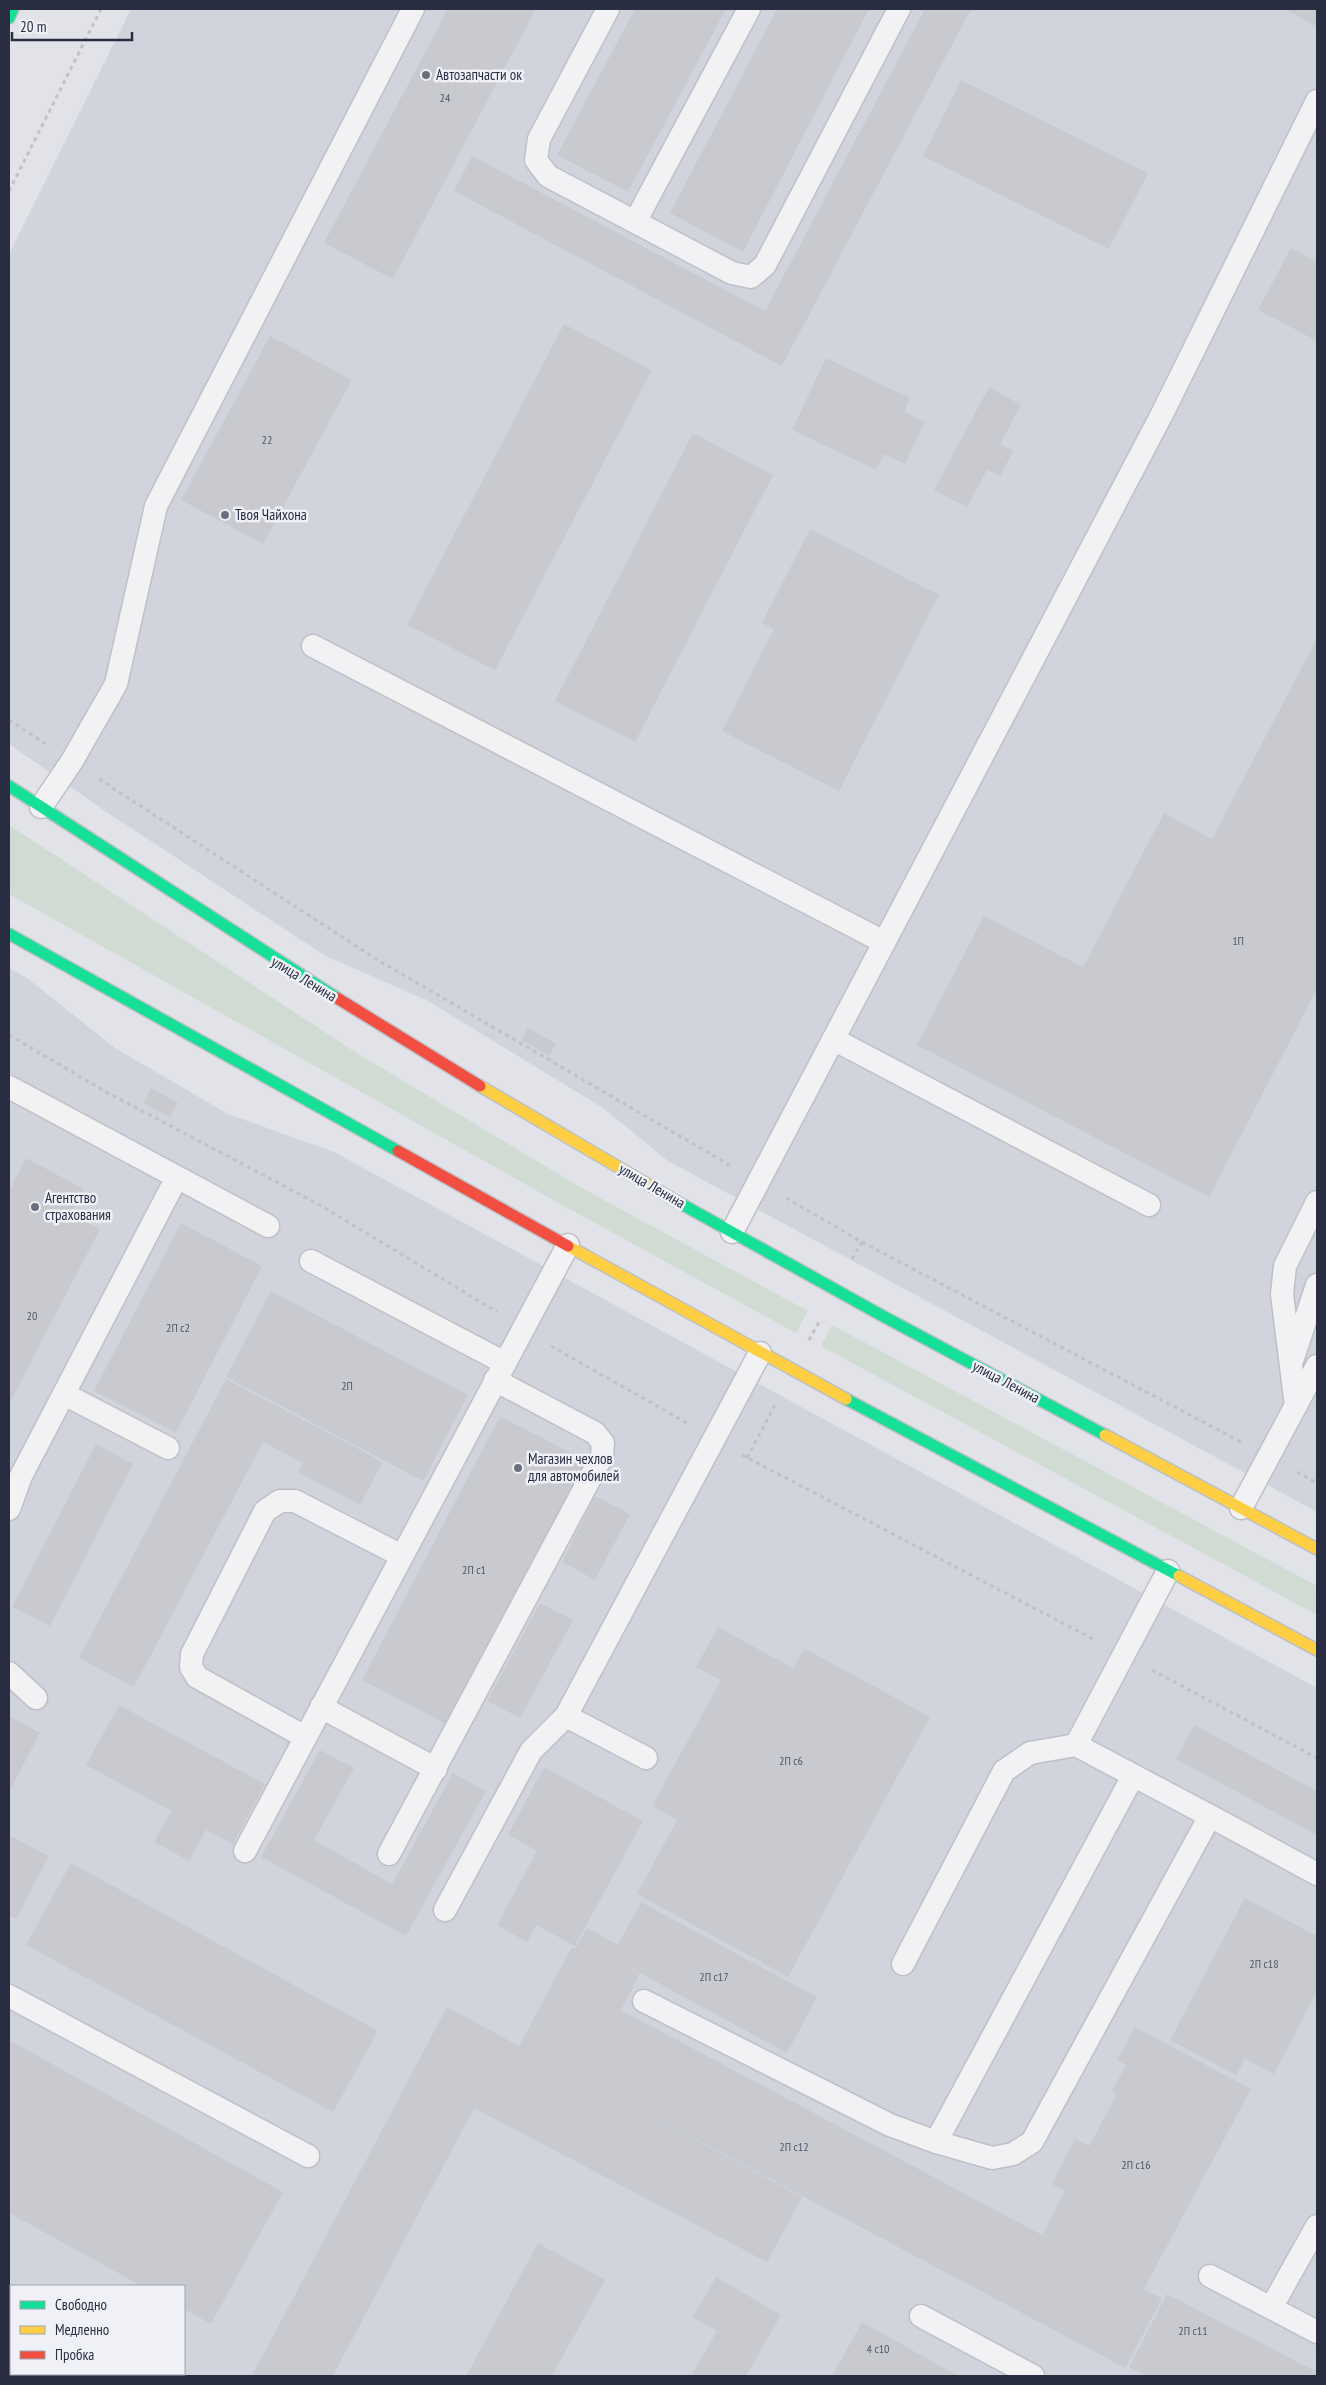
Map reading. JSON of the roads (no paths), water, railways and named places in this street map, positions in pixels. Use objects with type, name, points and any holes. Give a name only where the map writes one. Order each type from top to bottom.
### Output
[{"type":"main road","points":[[9,18],[13,9]]},
{"type":"main road","name":"улица Ленина","points":[[9,786],[267,956],[491,1092],[732,1232],[1317,1549]]},
{"type":"main road","points":[[9,934],[760,1353],[1317,1650]]},
{"type":"lane","points":[[41,808],[72,761],[116,684],[156,506],[413,9]]},
{"type":"lane","points":[[608,9],[539,139],[536,160],[548,176],[732,273],[752,277],[765,265],[899,9]]},
{"type":"lane","points":[[635,222],[749,9]]},
{"type":"lane","points":[[732,1232],[1162,414],[1317,101]]},
{"type":"lane","points":[[313,646],[884,942]]},
{"type":"lane","points":[[833,1039],[1149,1205]]},
{"type":"lane","points":[[9,1087],[268,1226]]},
{"type":"lane","points":[[9,1509],[21,1476],[177,1177]]},
{"type":"lane","points":[[1296,1406],[1282,1294],[1285,1266],[1317,1202]]},
{"type":"lane","points":[[245,1850],[568,1245]]},
{"type":"lane","points":[[311,1261],[500,1372],[595,1433],[604,1443],[602,1456],[389,1854]]},
{"type":"lane","points":[[1291,1363],[1317,1285]]},
{"type":"lane","points":[[445,1910],[531,1751],[566,1716],[716,1440],[760,1353]]},
{"type":"lane","points":[[1241,1508],[1317,1366]]},
{"type":"lane","points":[[64,1394],[168,1448]]},
{"type":"lane","points":[[306,1737],[197,1677],[191,1667],[192,1654],[265,1511],[280,1501],[295,1501],[402,1556]]},
{"type":"lane","points":[[1076,1745],[1168,1571]]},
{"type":"lane","points":[[9,1673],[36,1698]]},
{"type":"lane","points":[[321,1707],[436,1768]]},
{"type":"lane","points":[[566,1716],[646,1758]]},
{"type":"lane","points":[[903,1964],[1004,1771],[1030,1753],[1076,1745],[1317,1874]]},
{"type":"lane","points":[[936,2142],[1134,1776]]},
{"type":"lane","points":[[644,2001],[890,2125],[936,2142],[992,2158],[1013,2154],[1032,2142],[1210,1816]]},
{"type":"lane","points":[[9,1996],[308,2156]]},
{"type":"lane","points":[[1271,2308],[1317,2226]]},
{"type":"lane","points":[[1210,2276],[1317,2332]]},
{"type":"lane","points":[[921,2316],[1033,2376]]},
{"type":"place","name":"Автозапчасти ок","points":[[426,75]]},
{"type":"place","name":"Твоя Чайхона","points":[[225,515]]},
{"type":"place","name":"Агентство страхования","points":[[35,1207]]},
{"type":"place","name":"Магазин чехлов для автомобилей","points":[[518,1468]]}]
